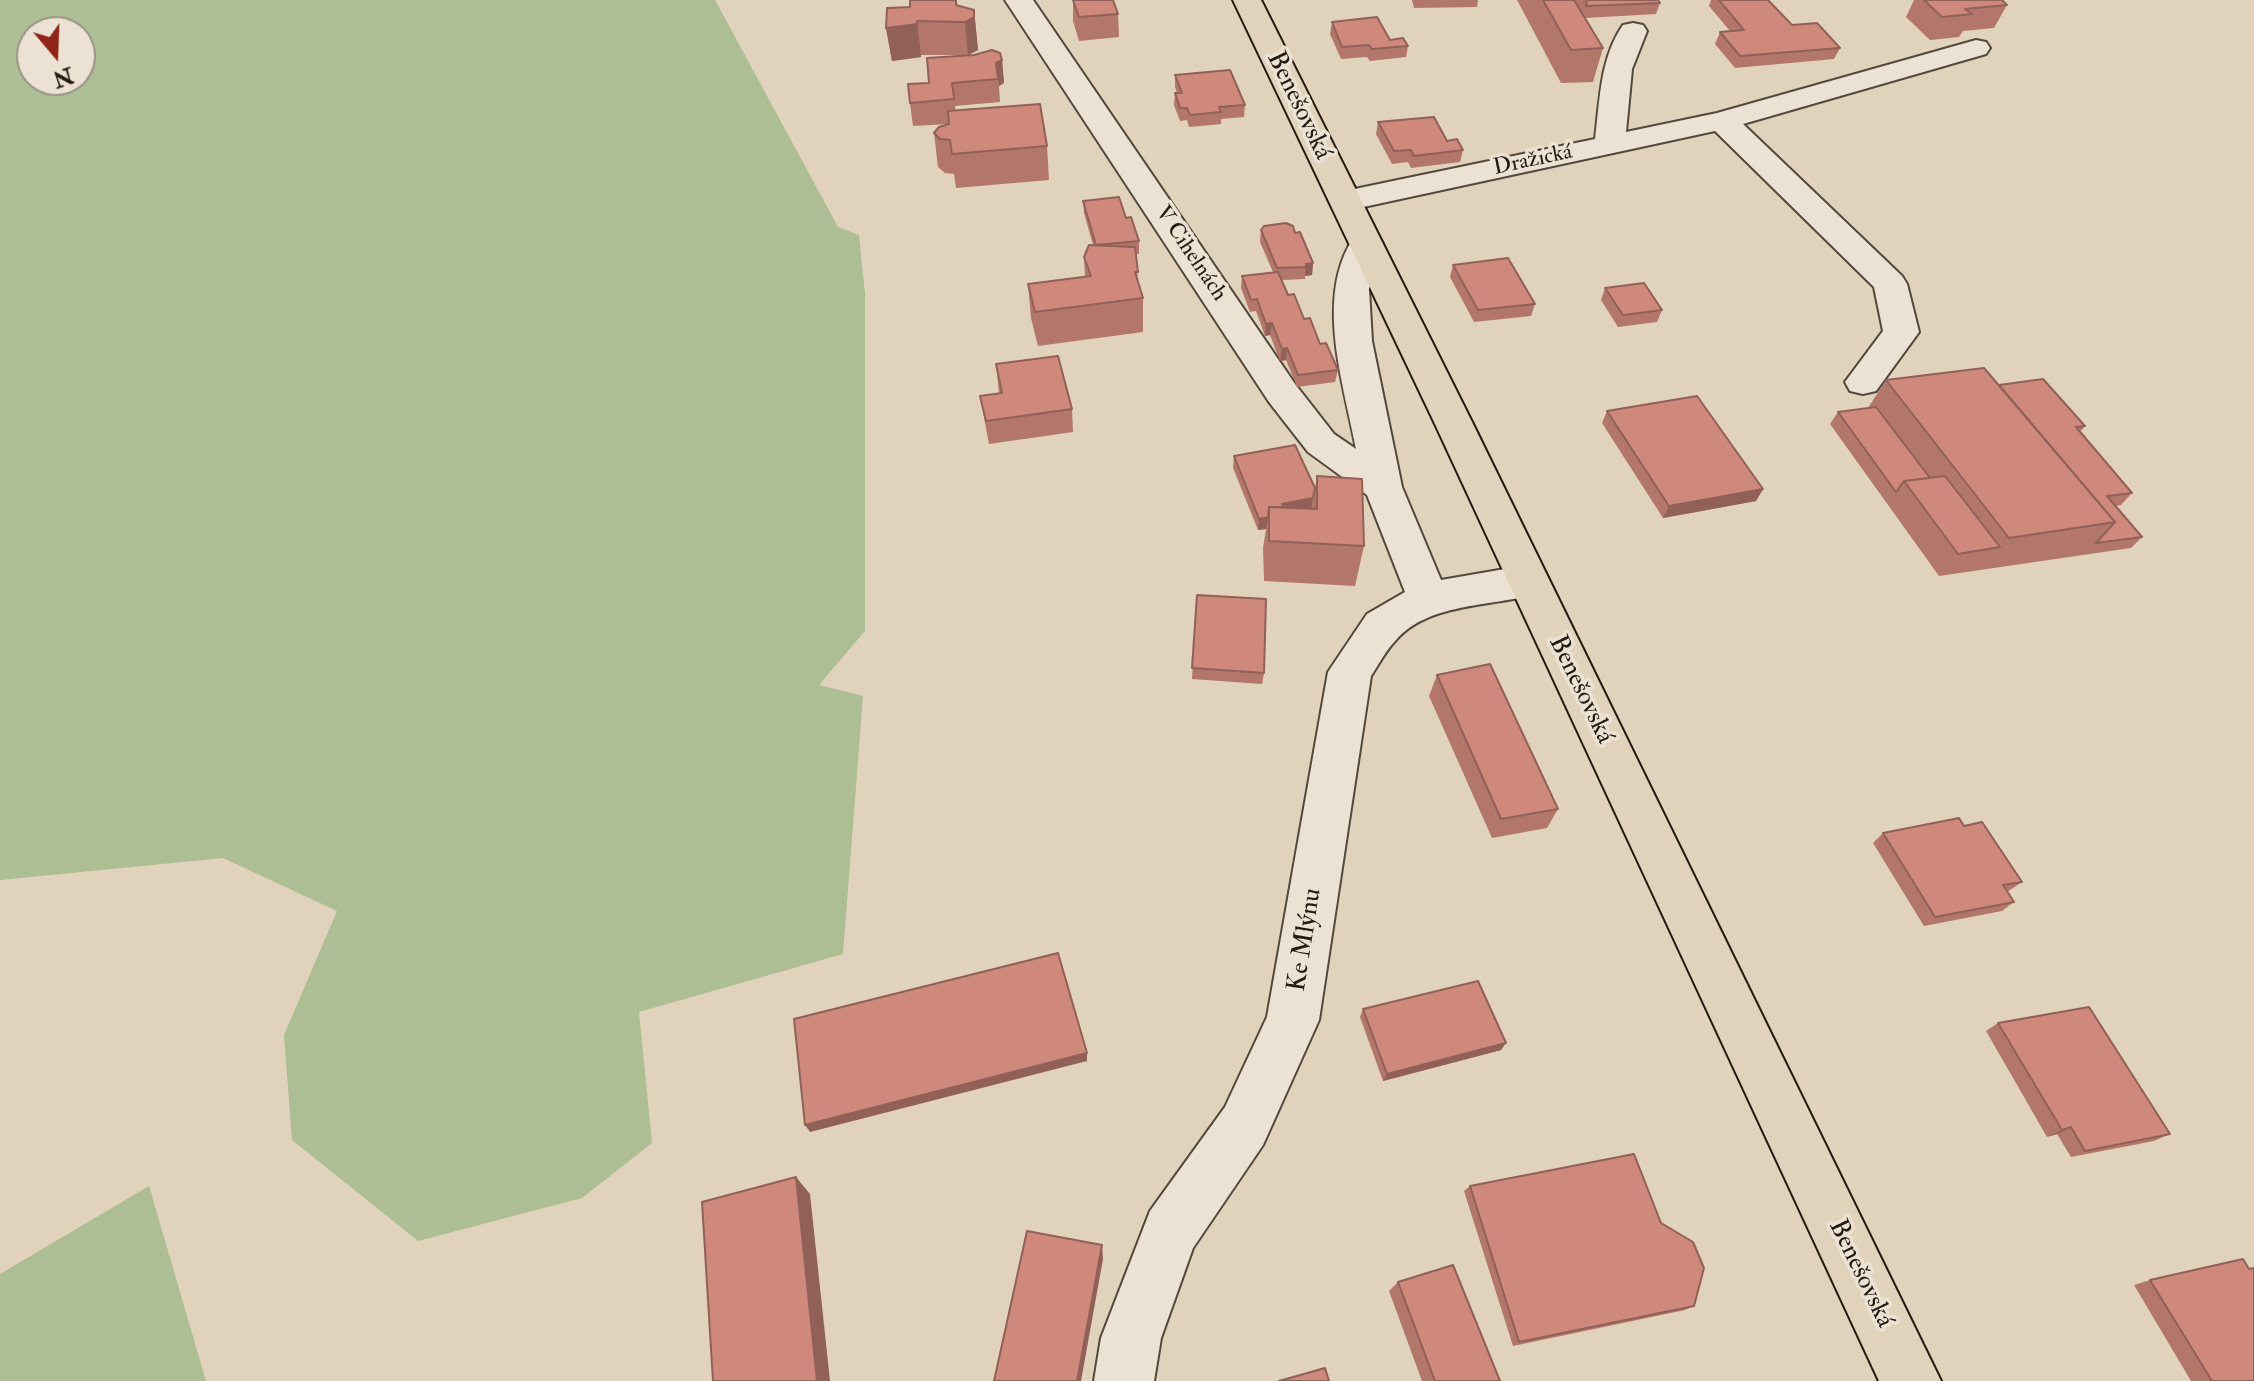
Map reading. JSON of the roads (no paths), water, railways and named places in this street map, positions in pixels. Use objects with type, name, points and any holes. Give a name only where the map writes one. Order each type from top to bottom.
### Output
[{"type":"main road","name":"Benešovská","points":[[1247,0],[1911,1381]]},
{"type":"street","name":"V Cihelnách","points":[[1019,0],[1282,393],[1321,443],[1383,487]]},
{"type":"street","points":[[1610,145],[1618,69],[1633,31]]},
{"type":"street","name":"Dražická","points":[[1345,201],[1722,121],[1976,48]]},
{"type":"street","points":[[1722,121],[1890,284],[1901,332],[1863,382]]},
{"type":"street","points":[[1366,244],[1352,289],[1354,341],[1383,487],[1428,598]]},
{"type":"street","name":"Ke Mlýnu","points":[[1124,1381],[1131,1338],[1170,1231],[1244,1126],[1293,1020],[1350,672],[1382,626],[1428,598],[1528,581]]}]
